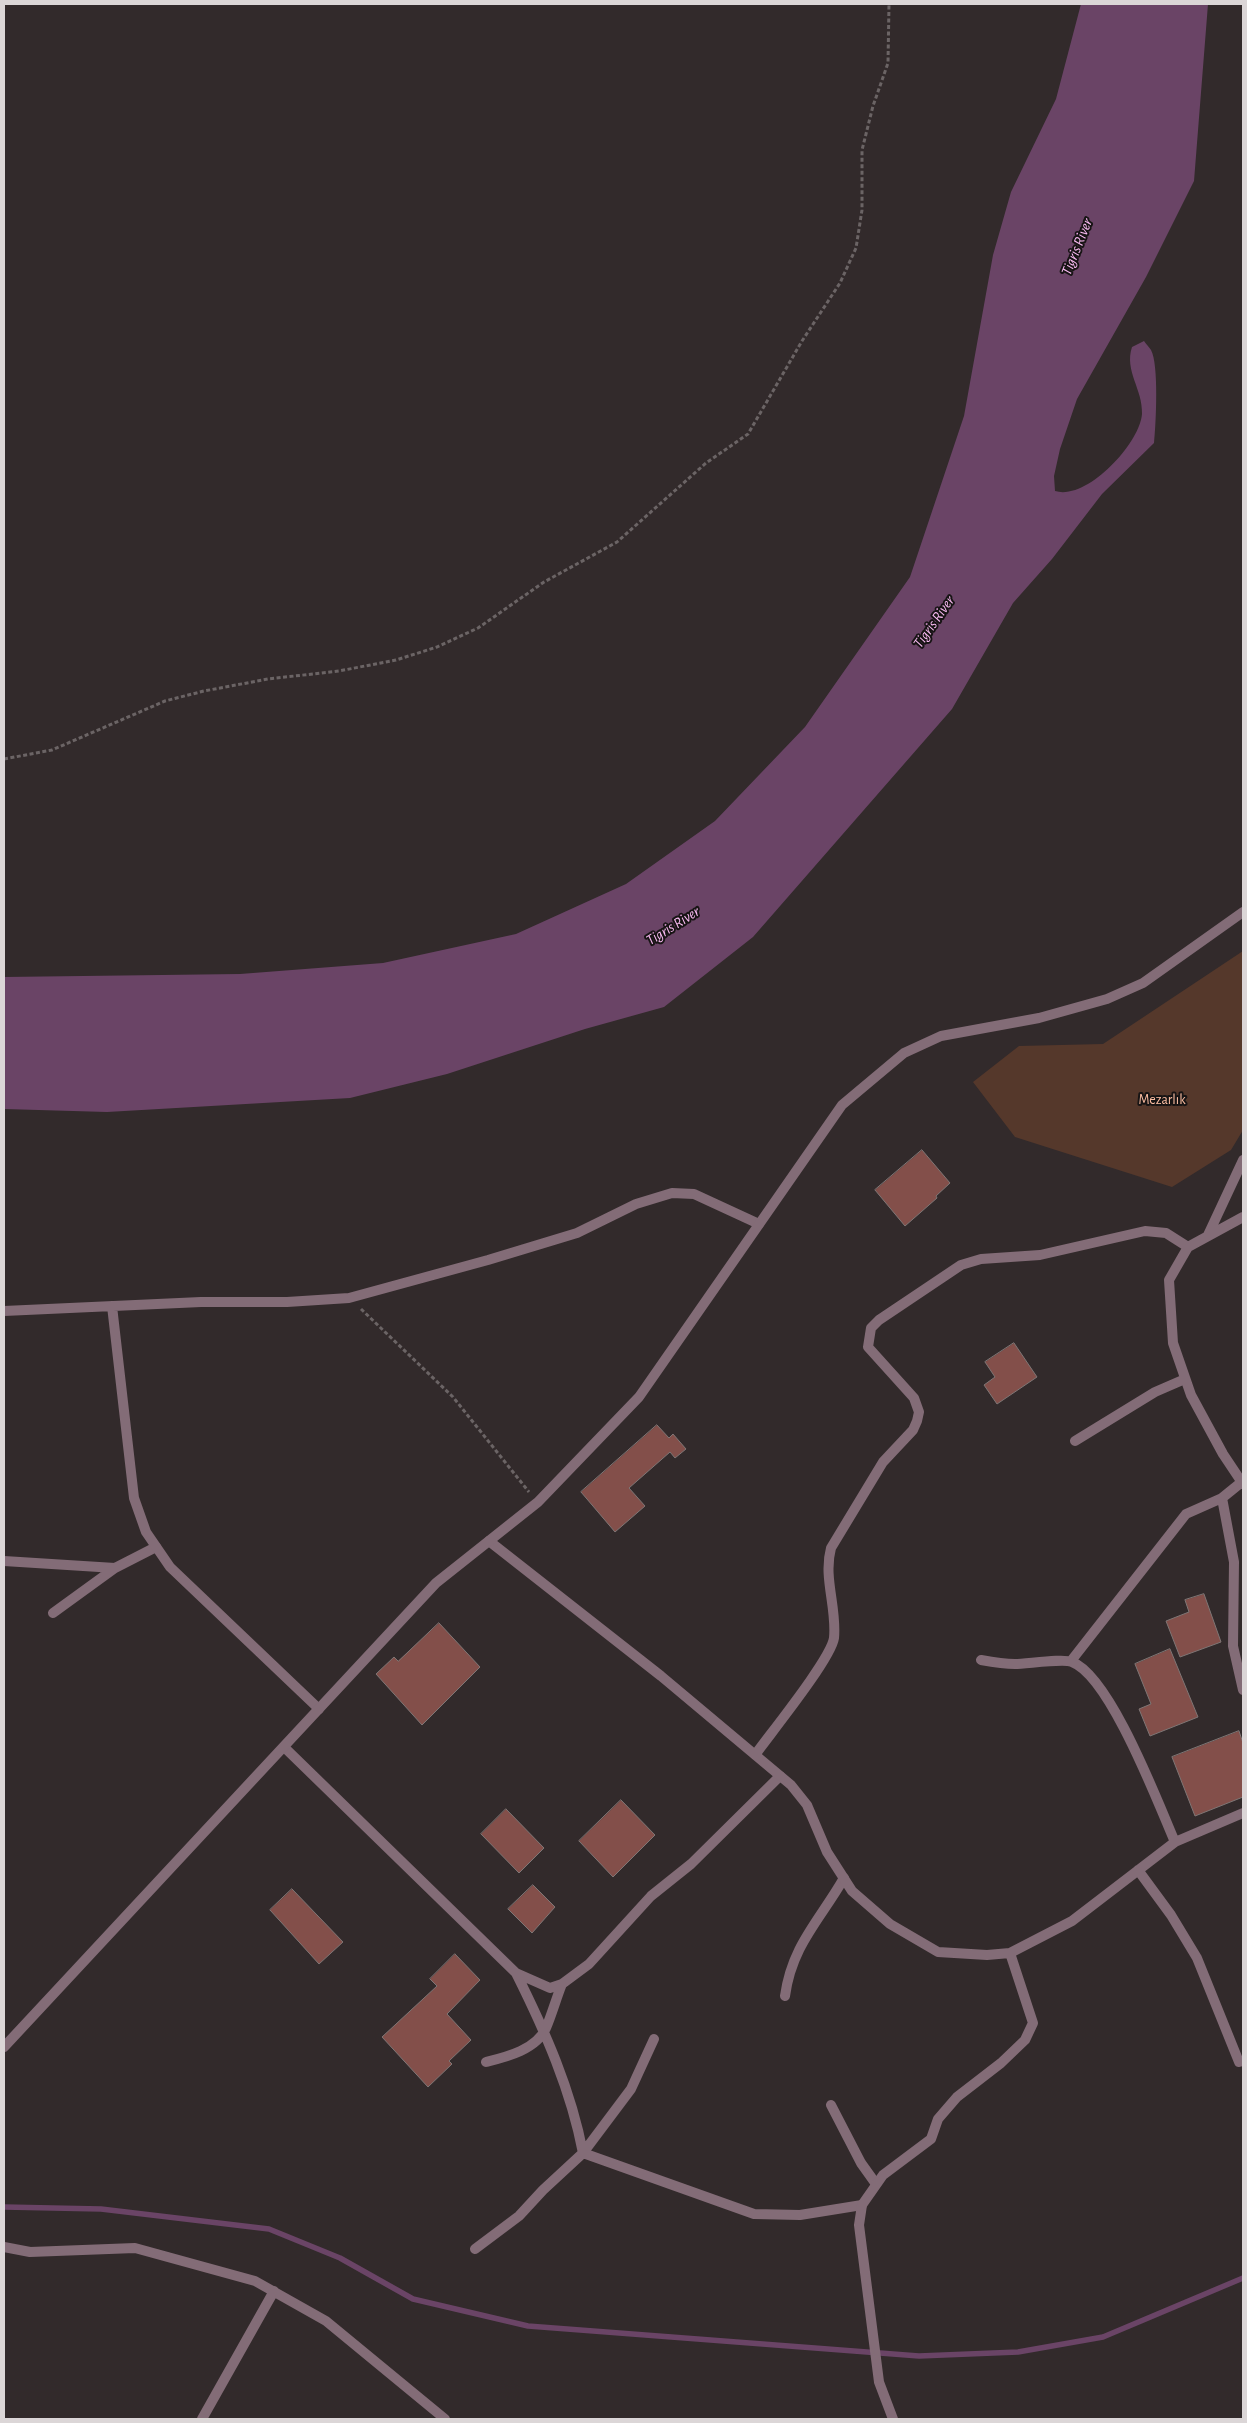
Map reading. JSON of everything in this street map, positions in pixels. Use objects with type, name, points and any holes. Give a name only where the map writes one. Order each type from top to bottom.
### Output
[{"type":"street","points":[[4,2047],[436,1583],[538,1502],[640,1397],[842,1105],[904,1053],[941,1036],[1040,1018],[1107,999],[1143,983],[1243,912]]},
{"type":"street","points":[[1208,1236],[1243,1160]]},
{"type":"street","points":[[4,1311],[201,1302],[287,1302],[349,1298],[488,1260],[577,1233],[636,1204],[672,1193],[694,1194],[759,1224]]},
{"type":"street","points":[[1071,1661],[1186,1514],[1204,1504],[1222,1498],[1243,1482],[1223,1454],[1185,1379],[1173,1343],[1169,1280],[1188,1247],[1243,1217]]},
{"type":"street","points":[[755,1755],[818,1668],[834,1641],[834,1617],[827,1564],[831,1548],[883,1462],[913,1430],[917,1421],[919,1412],[914,1398],[868,1348],[872,1328],[879,1320],[961,1265],[981,1259],[1040,1255],[1145,1231],[1166,1233],[1188,1247]]},
{"type":"street","points":[[112,1306],[134,1498],[146,1532],[170,1567],[319,1709]]},
{"type":"street","points":[[1075,1441],[1155,1392],[1185,1379]]},
{"type":"street","points":[[1222,1498],[1234,1562],[1233,1646],[1243,1690]]},
{"type":"street","points":[[489,1541],[661,1676],[791,1785],[807,1805],[827,1852],[852,1891],[890,1924],[938,1952],[987,1955],[1010,1952],[1072,1921],[1175,1842],[1243,1813]]},
{"type":"street","points":[[53,1613],[115,1568],[156,1547]]},
{"type":"street","points":[[4,1561],[115,1568]]},
{"type":"street","points":[[981,1660],[1012,1664],[1071,1661],[1081,1667],[1101,1688],[1128,1736],[1175,1842]]},
{"type":"street","points":[[284,1747],[516,1973],[545,2030],[577,2120],[583,2153]]},
{"type":"street","points":[[516,1973],[550,1988],[562,1984],[589,1964],[651,1896],[692,1864],[780,1776]]},
{"type":"street","points":[[1138,1870],[1171,1915],[1197,1958],[1239,2062],[1243,2060]]},
{"type":"street","points":[[785,1996],[788,1976],[795,1954],[844,1878]]},
{"type":"street","points":[[893,2419],[879,2382],[859,2225],[862,2205],[884,2175],[931,2139],[938,2119],[957,2097],[1001,2063],[1026,2040],[1032,2023],[1010,1952]]},
{"type":"street","points":[[486,2062],[507,2057],[529,2046],[545,2030],[562,1984]]},
{"type":"street","points":[[475,2249],[519,2216],[543,2190],[583,2153],[631,2089],[654,2039]]},
{"type":"street","points":[[831,2105],[861,2163],[876,2184]]},
{"type":"street","points":[[583,2153],[754,2214],[800,2215],[862,2205]]},
{"type":"street","points":[[4,2247],[30,2252],[135,2248],[255,2281],[326,2321],[445,2419]]},
{"type":"street","points":[[202,2419],[274,2291]]},
{"type":"path","points":[[4,759],[52,750],[165,701],[268,678],[348,669],[396,660],[437,647],[478,628],[544,582],[616,542],[706,463],[748,434],[802,341],[840,283],[856,248],[862,210],[862,150],[873,106],[888,63],[889,4]]},
{"type":"path","points":[[349,1298],[453,1397],[538,1502]]},
{"type":"green space","name":"Mezarlık","points":[[1243,951],[1243,1130],[1231,1150],[1172,1187],[1015,1137],[973,1082],[1019,1046],[1103,1044]]},
{"type":"water","name":"Tigris River","points":[[1081,4],[1208,4],[1194,181],[1146,277],[1077,399],[1060,449],[1054,476],[1055,491],[1068,492],[1096,479],[1122,454],[1132,440],[1139,426],[1142,405],[1130,364],[1130,356],[1132,347],[1144,341],[1154,357],[1156,409],[1154,443],[1102,494],[1052,559],[1013,603],[952,709],[753,937],[664,1007],[585,1029],[447,1074],[350,1098],[107,1112],[4,1109],[4,977],[240,974],[383,963],[516,934],[626,884],[715,821],[805,727],[910,577],[964,416],[993,255],[1011,192],[1056,99]]},
{"type":"building","points":[[922,1150],[950,1183],[936,1196],[937,1198],[905,1226],[875,1190]]},
{"type":"building","points":[[1014,1343],[1037,1377],[997,1404],[984,1385],[995,1377],[985,1362]]},
{"type":"building","points":[[657,1425],[669,1438],[673,1434],[686,1449],[675,1458],[670,1452],[629,1488],[645,1506],[615,1532],[581,1492]]},
{"type":"building","points":[[1204,1594],[1221,1642],[1180,1657],[1166,1621],[1189,1612],[1185,1600]]},
{"type":"building","points":[[439,1623],[480,1667],[422,1725],[376,1674],[394,1657],[398,1661]]},
{"type":"building","points":[[1170,1649],[1198,1717],[1150,1736],[1139,1709],[1151,1704],[1135,1664]]},
{"type":"building","points":[[1239,1731],[1243,1743],[1243,1797],[1195,1816],[1172,1757]]},
{"type":"building","points":[[621,1800],[655,1835],[613,1877],[579,1841]]},
{"type":"building","points":[[506,1809],[544,1848],[519,1873],[481,1834]]},
{"type":"building","points":[[533,1885],[555,1907],[532,1933],[508,1909]]},
{"type":"building","points":[[292,1889],[343,1942],[319,1964],[270,1910]]},
{"type":"building","points":[[455,1954],[480,1980],[447,2014],[471,2040],[449,2061],[452,2064],[428,2087],[382,2037],[437,1986],[430,1979]]},
{"type":"waterway","points":[[4,2207],[101,2209],[269,2229],[340,2258],[413,2299],[528,2326],[919,2356],[1018,2352],[1103,2337],[1243,2278]]}]
